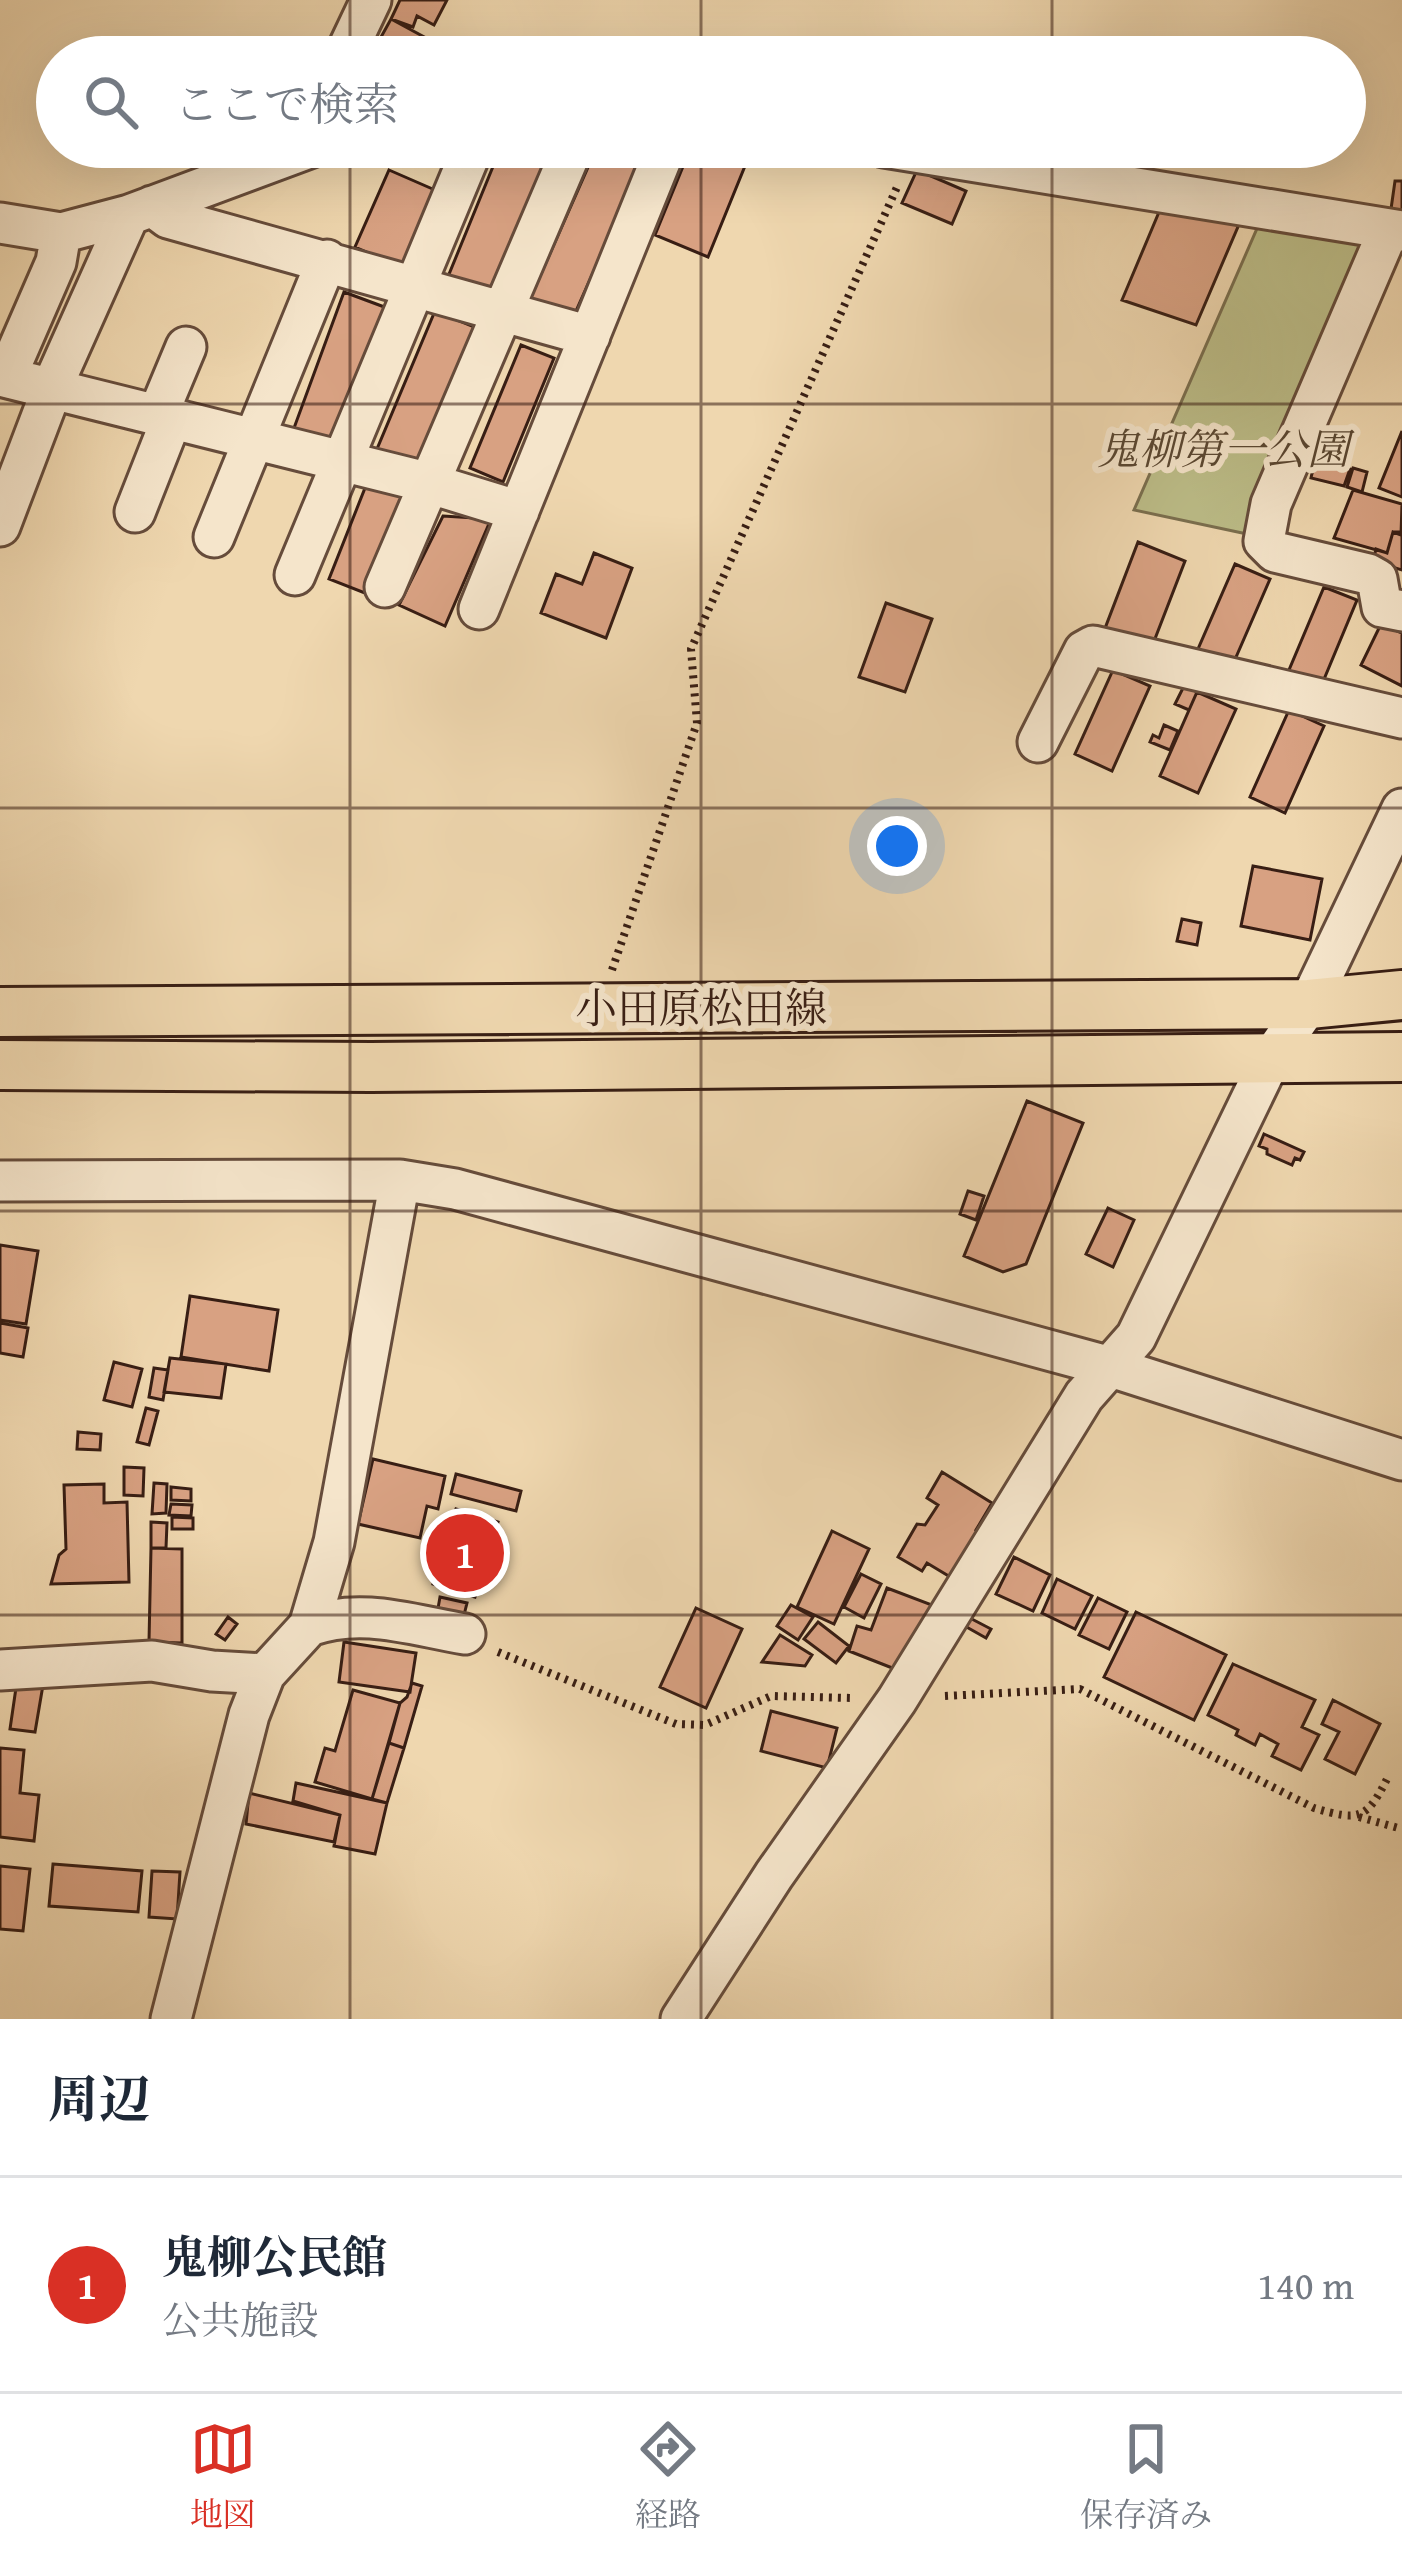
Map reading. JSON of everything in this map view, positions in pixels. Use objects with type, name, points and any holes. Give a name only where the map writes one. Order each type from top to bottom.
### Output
[{"type":"main road","name":"小田原松田線","points":[[0,1012],[1309,1004],[1402,994]]},
{"type":"main road","name":"小田原松田線","points":[[0,1064],[371,1066],[1402,1057]]},
{"type":"street","points":[[354,36],[371,0]]},
{"type":"street","points":[[0,223],[61,233],[141,210],[255,168]]},
{"type":"street","points":[[295,575],[463,168]]},
{"type":"street","points":[[385,586],[564,168]]},
{"type":"street","points":[[479,609],[658,168]]},
{"type":"street","points":[[1016,168],[1396,230],[1271,504],[1264,541],[1275,552],[1368,574],[1377,579],[1382,607],[1402,611]]},
{"type":"street","points":[[141,210],[590,336]]},
{"type":"street","points":[[0,526],[52,387],[141,210]]},
{"type":"street","points":[[61,233],[56,262],[3,377],[342,460],[519,511]]},
{"type":"street","points":[[214,537],[327,260]]},
{"type":"street","points":[[135,512],[186,347]]},
{"type":"street","points":[[1038,742],[1084,651],[1093,646],[1402,718]]},
{"type":"street","points":[[681,2019],[774,1875],[897,1700],[1084,1396],[1136,1336],[1271,1058],[1309,1004],[1402,809]]},
{"type":"street","points":[[0,1180],[400,1180],[455,1189],[1111,1367],[1402,1460]]},
{"type":"street","points":[[171,2019],[249,1715],[265,1675],[309,1626],[334,1542],[400,1180]]},
{"type":"street","points":[[309,1626],[335,1617],[369,1615],[465,1634]]},
{"type":"street","points":[[0,1670],[152,1661],[265,1675]]},
{"type":"path","points":[[601,1008],[697,723],[691,649],[891,168]]},
{"type":"path","points":[[465,1634],[484,1647],[676,1724],[705,1726],[771,1696],[897,1700],[1080,1689],[1314,1808],[1402,1829]]},
{"type":"path","points":[[1359,1817],[1376,1802],[1389,1775]]},
{"type":"green space","name":"鬼柳第一公園","points":[[1259,224],[1372,241],[1247,534],[1134,510]]},
{"type":"building","points":[[400,0],[447,0],[434,25],[417,16],[413,27],[391,19]]},
{"type":"building","points":[[391,19],[422,36],[382,36]]},
{"type":"building","points":[[492,168],[546,168],[491,303],[445,284]]},
{"type":"building","points":[[588,168],[640,168],[572,320],[529,301]]},
{"type":"building","points":[[682,168],[744,168],[708,257],[655,235]]},
{"type":"building","points":[[389,170],[444,194],[410,271],[355,247]]},
{"type":"building","points":[[917,170],[966,191],[952,224],[902,203]]},
{"type":"building","points":[[1395,181],[1402,181],[1402,211],[1391,209]]},
{"type":"building","points":[[1162,205],[1240,222],[1196,325],[1122,300]]},
{"type":"building","points":[[344,292],[387,308],[337,443],[294,428]]},
{"type":"building","points":[[435,311],[482,330],[424,468],[377,449]]},
{"type":"building","points":[[521,345],[554,358],[503,482],[470,468]]},
{"type":"building","points":[[1402,431],[1402,497],[1379,488]]},
{"type":"building","points":[[1315,460],[1350,469],[1344,486],[1311,478]]},
{"type":"building","points":[[1353,468],[1367,472],[1362,492],[1347,487]]},
{"type":"building","points":[[367,483],[408,498],[370,595],[329,579]]},
{"type":"building","points":[[1353,490],[1402,504],[1401,535],[1393,532],[1387,553],[1334,538]]},
{"type":"building","points":[[443,516],[491,519],[445,626],[399,605]]},
{"type":"building","points":[[1393,532],[1402,532],[1402,570],[1373,561],[1376,549],[1387,553]]},
{"type":"building","points":[[1138,542],[1185,561],[1151,649],[1104,631]]},
{"type":"building","points":[[594,553],[632,568],[606,638],[541,613],[556,574],[582,584]]},
{"type":"building","points":[[1235,564],[1270,579],[1233,664],[1198,649]]},
{"type":"building","points":[[1324,587],[1357,600],[1322,684],[1289,670]]},
{"type":"building","points":[[886,603],[932,619],[905,692],[859,677]]},
{"type":"building","points":[[1381,624],[1402,633],[1402,686],[1361,665]]},
{"type":"building","points":[[1113,670],[1150,686],[1112,771],[1075,754]]},
{"type":"building","points":[[1184,686],[1197,692],[1189,710],[1175,704]]},
{"type":"building","points":[[1197,692],[1236,709],[1198,793],[1160,776]]},
{"type":"building","points":[[1289,710],[1324,726],[1285,813],[1250,797]]},
{"type":"building","points":[[1164,725],[1178,731],[1170,750],[1150,742],[1153,735],[1159,738]]},
{"type":"building","points":[[1253,866],[1322,879],[1310,940],[1241,926]]},
{"type":"building","points":[[1182,919],[1201,923],[1197,945],[1177,941]]},
{"type":"building","points":[[1027,1101],[1083,1123],[1026,1264],[1003,1272],[964,1256]]},
{"type":"building","points":[[1264,1134],[1304,1152],[1300,1160],[1295,1158],[1292,1165],[1267,1154],[1259,1146]]},
{"type":"building","points":[[968,1191],[984,1196],[976,1220],[960,1214]]},
{"type":"building","points":[[1108,1208],[1134,1220],[1113,1267],[1086,1254]]},
{"type":"building","points":[[0,1245],[38,1251],[26,1324],[0,1320]]},
{"type":"building","points":[[190,1296],[278,1310],[269,1371],[181,1357]]},
{"type":"building","points":[[0,1323],[28,1328],[23,1357],[0,1353]]},
{"type":"building","points":[[170,1358],[226,1364],[221,1398],[164,1392]]},
{"type":"building","points":[[114,1362],[142,1369],[132,1407],[104,1400]]},
{"type":"building","points":[[154,1368],[168,1370],[163,1400],[149,1397]]},
{"type":"building","points":[[146,1408],[158,1411],[149,1445],[137,1442]]},
{"type":"building","points":[[78,1432],[101,1434],[100,1450],[77,1449]]},
{"type":"building","points":[[373,1459],[445,1476],[438,1509],[427,1506],[420,1538],[358,1524]]},
{"type":"building","points":[[124,1467],[144,1468],[143,1496],[124,1495]]},
{"type":"building","points":[[942,1472],[992,1503],[976,1530],[984,1534],[962,1584],[927,1563],[922,1571],[898,1557],[917,1524],[925,1525],[938,1505],[927,1498]]},
{"type":"building","points":[[456,1474],[521,1491],[516,1511],[451,1494]]},
{"type":"building","points":[[154,1483],[167,1484],[166,1513],[152,1514]]},
{"type":"building","points":[[104,1484],[104,1503],[127,1502],[129,1582],[51,1584],[59,1555],[66,1549],[64,1485]]},
{"type":"building","points":[[171,1487],[191,1489],[191,1501],[171,1500]]},
{"type":"building","points":[[171,1504],[192,1505],[191,1516],[169,1515]]},
{"type":"building","points":[[456,1509],[498,1522],[475,1597],[433,1584]]},
{"type":"building","points":[[172,1517],[193,1518],[193,1529],[172,1529]]},
{"type":"building","points":[[151,1522],[167,1523],[166,1548],[151,1548]]},
{"type":"building","points":[[832,1531],[869,1549],[834,1624],[797,1607]]},
{"type":"building","points":[[151,1548],[182,1549],[182,1643],[149,1642]]},
{"type":"building","points":[[1014,1557],[1050,1575],[1033,1611],[996,1594]]},
{"type":"building","points":[[861,1574],[881,1584],[864,1618],[844,1607]]},
{"type":"building","points":[[1057,1579],[1092,1596],[1075,1629],[1042,1613]]},
{"type":"building","points":[[887,1588],[932,1605],[905,1673],[849,1651],[857,1626],[871,1630]]},
{"type":"building","points":[[440,1597],[467,1603],[463,1619],[437,1614]]},
{"type":"building","points":[[1098,1598],[1127,1612],[1109,1649],[1079,1635]]},
{"type":"building","points":[[791,1605],[813,1617],[798,1640],[777,1626]]},
{"type":"building","points":[[696,1608],[742,1629],[706,1708],[660,1687]]},
{"type":"building","points":[[1136,1612],[1226,1655],[1194,1720],[1104,1677]]},
{"type":"building","points":[[228,1617],[237,1624],[225,1640],[216,1634]]},
{"type":"building","points":[[968,1617],[991,1629],[986,1638],[963,1625]]},
{"type":"building","points":[[818,1622],[849,1646],[836,1663],[804,1639]]},
{"type":"building","points":[[780,1635],[812,1655],[805,1666],[762,1662]]},
{"type":"building","points":[[344,1642],[416,1653],[410,1692],[339,1682]]},
{"type":"building","points":[[1233,1664],[1315,1700],[1302,1727],[1319,1735],[1301,1770],[1272,1756],[1278,1744],[1260,1734],[1255,1745],[1208,1715]]},
{"type":"building","points":[[17,1681],[43,1685],[35,1732],[10,1729]]},
{"type":"building","points":[[412,1683],[422,1686],[404,1748],[389,1743],[400,1703]]},
{"type":"building","points":[[353,1690],[400,1703],[372,1799],[315,1782],[325,1748],[335,1751]]},
{"type":"building","points":[[1333,1700],[1380,1724],[1355,1774],[1325,1759],[1339,1732],[1322,1724]]},
{"type":"building","points":[[771,1711],[837,1728],[827,1768],[761,1751]]},
{"type":"building","points":[[389,1743],[404,1748],[387,1803],[372,1799]]},
{"type":"building","points":[[0,1748],[24,1750],[20,1793],[39,1795],[34,1841],[0,1837]]},
{"type":"building","points":[[296,1783],[387,1803],[375,1854],[334,1846],[340,1815],[293,1801]]},
{"type":"building","points":[[249,1793],[340,1815],[334,1842],[246,1824]]},
{"type":"building","points":[[53,1864],[142,1871],[138,1912],[49,1906]]},
{"type":"building","points":[[0,1866],[30,1869],[23,1931],[0,1929]]},
{"type":"building","points":[[152,1871],[180,1872],[177,1919],[149,1917]]},
{"type":"place","name":"鬼柳公民館","points":[[465,1553]]}]
